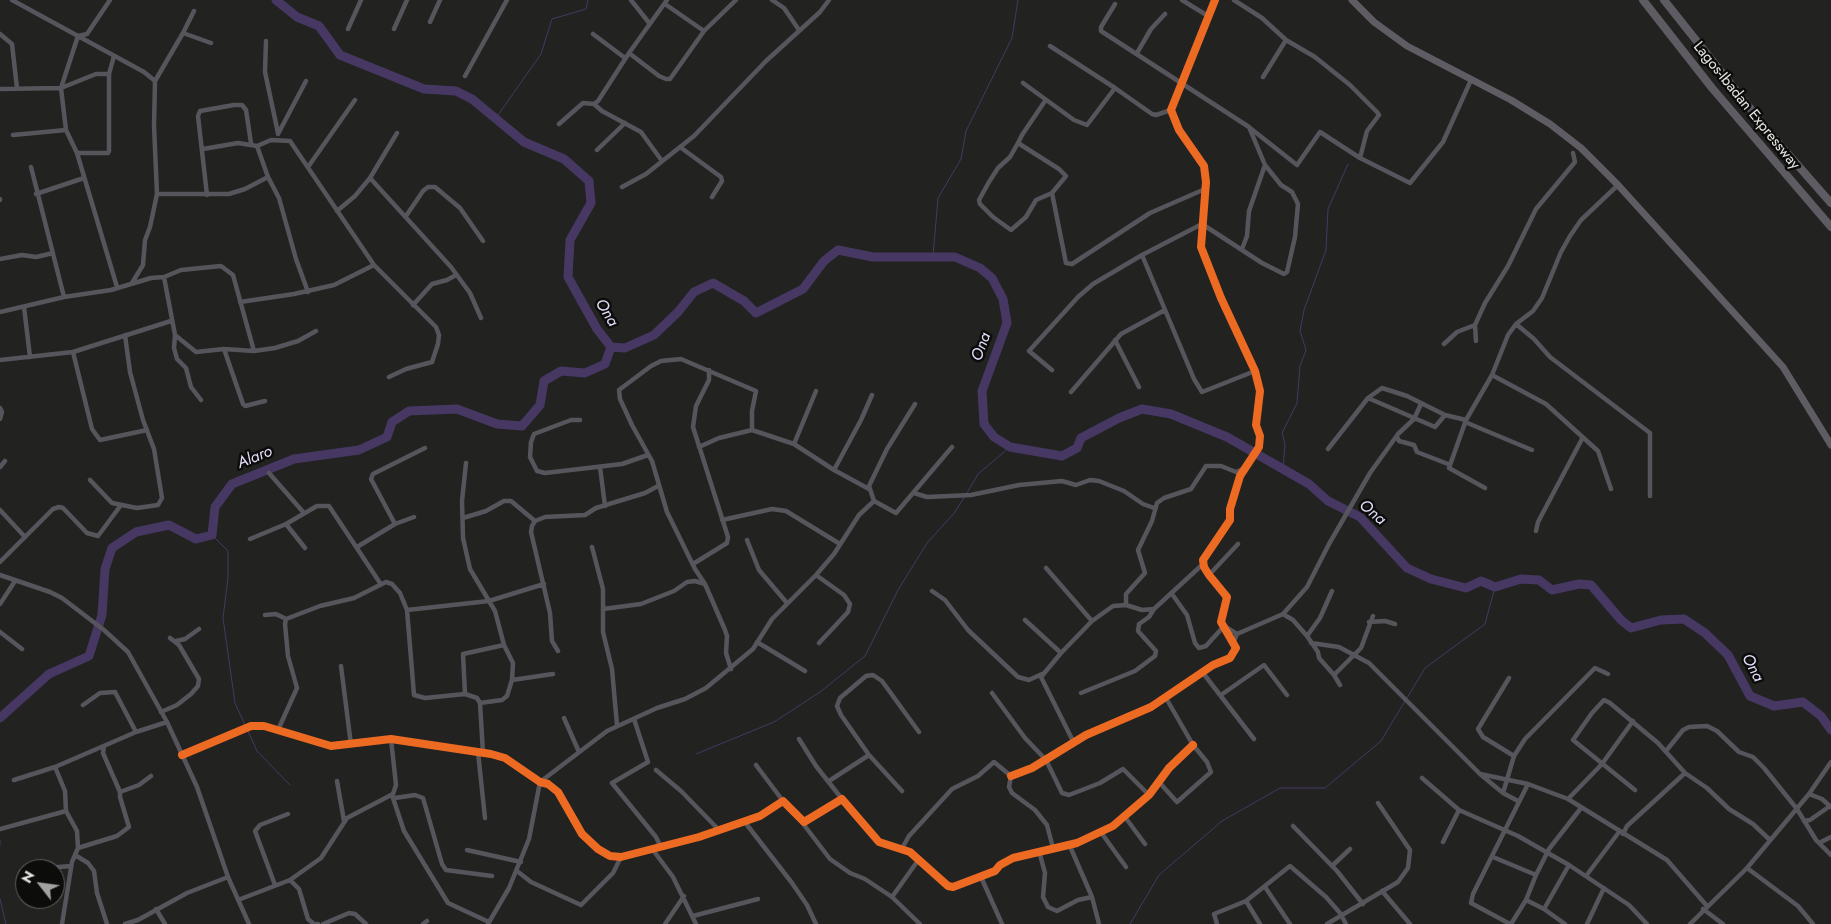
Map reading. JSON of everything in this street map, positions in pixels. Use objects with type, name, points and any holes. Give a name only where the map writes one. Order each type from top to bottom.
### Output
[{"type":"highway","points":[[1352,0],[1374,22],[1407,46],[1511,100],[1550,124],[1581,148],[1618,185],[1783,367],[1831,445]]},
{"type":"highway","name":"Lagos-Ibadan Expressway","points":[[1643,0],[1712,88],[1831,227]]},
{"type":"highway","name":"Lagos-Ibadan Expressway","points":[[1664,0],[1773,137],[1831,203]]},
{"type":"street","points":[[12,0],[144,72],[155,81]]},
{"type":"street","points":[[78,36],[87,34],[110,0]]},
{"type":"street","points":[[348,29],[361,0]]},
{"type":"street","points":[[394,29],[407,0]]},
{"type":"street","points":[[430,22],[440,0]]},
{"type":"street","points":[[465,76],[507,0]]},
{"type":"street","points":[[631,0],[650,24]]},
{"type":"street","points":[[629,53],[659,76],[670,79],[704,31],[736,0]]},
{"type":"street","points":[[772,0],[784,8],[799,30]]},
{"type":"street","points":[[622,187],[646,174],[680,148],[799,30],[820,12],[829,0]]},
{"type":"street","points":[[1182,0],[1208,16]]},
{"type":"street","points":[[1081,693],[1135,671],[1156,656],[1156,651],[1138,630],[1139,624],[1149,617],[1154,609],[1203,564],[1203,560],[1230,520],[1230,509],[1244,469],[1259,448],[1260,436],[1256,426],[1260,391],[1255,371],[1201,247],[1205,189],[1204,166],[1179,130],[1171,110],[1215,0]]},
{"type":"street","points":[[1234,0],[1262,18],[1286,40],[1316,57],[1350,85],[1378,113],[1367,131],[1360,158]]},
{"type":"street","points":[[594,104],[666,2],[704,31]]},
{"type":"street","points":[[1115,4],[1101,27],[1101,31],[1249,127],[1297,165],[1320,132],[1360,158],[1410,183],[1414,181],[1443,142],[1471,80]]},
{"type":"street","points":[[132,283],[143,265],[144,245],[157,194],[154,126],[155,81],[194,11]]},
{"type":"street","points":[[1137,53],[1151,30],[1165,14]]},
{"type":"street","points":[[183,33],[211,43]]},
{"type":"street","points":[[0,34],[12,44],[17,88]]},
{"type":"street","points":[[593,34],[626,58]]},
{"type":"street","points":[[78,36],[61,88],[66,130],[77,153],[116,287]]},
{"type":"street","points":[[1263,77],[1286,40]]},
{"type":"street","points":[[266,41],[266,72],[278,133]]},
{"type":"street","points":[[1050,46],[1152,114],[1156,115],[1171,110]]},
{"type":"street","points":[[77,153],[108,153],[109,151],[109,74],[114,56]]},
{"type":"street","points":[[0,90],[61,88],[96,74],[109,74]]},
{"type":"street","points":[[275,140],[306,81]]},
{"type":"street","points":[[1023,83],[1045,101],[1074,120],[1087,125],[1115,88]]},
{"type":"street","points":[[308,167],[355,100]]},
{"type":"street","points":[[1018,143],[1059,169],[1066,176],[1052,193],[1036,200],[1026,217],[1011,230],[1007,229],[980,204],[979,200],[998,168],[1010,157],[1018,143],[1045,101]]},
{"type":"street","points":[[559,124],[583,103],[594,104],[602,111],[626,122],[646,136],[662,161]]},
{"type":"street","points":[[207,195],[198,116],[200,111],[242,105],[246,110],[251,143]]},
{"type":"street","points":[[597,150],[626,122]]},
{"type":"street","points":[[1202,224],[1280,273],[1287,272],[1295,236],[1298,204],[1292,192],[1281,185],[1265,165],[1249,127]]},
{"type":"street","points":[[13,135],[66,130]]},
{"type":"street","points":[[336,211],[355,196],[370,178],[397,133]]},
{"type":"street","points":[[257,146],[270,140],[290,141],[374,265],[436,327],[439,335],[432,362],[406,369],[390,377]]},
{"type":"street","points":[[203,150],[238,143],[251,143],[257,146],[268,177],[279,198],[296,259],[308,292]]},
{"type":"street","points":[[680,148],[721,177],[722,182],[712,197]]},
{"type":"street","points":[[1476,341],[1475,325],[1492,288],[1508,266],[1530,220],[1553,186],[1575,162],[1573,153]]},
{"type":"street","points":[[1242,249],[1247,236],[1249,212],[1265,165]]},
{"type":"street","points":[[31,167],[36,194],[64,297]]},
{"type":"street","points":[[157,194],[229,194],[246,189],[268,177]]},
{"type":"street","points":[[36,194],[84,178]]},
{"type":"street","points":[[370,178],[444,258],[470,293],[481,318]]},
{"type":"street","points":[[1448,464],[1465,421],[1492,375],[1508,335],[1516,324],[1533,311],[1542,298],[1561,252],[1581,220],[1618,185]]},
{"type":"street","points":[[406,216],[423,192],[428,187],[435,187],[460,208],[483,241]]},
{"type":"street","points":[[1052,193],[1066,263],[1072,264],[1150,213],[1205,189]]},
{"type":"street","points":[[1052,370],[1029,351],[1086,291],[1142,255],[1202,224]]},
{"type":"street","points":[[0,259],[22,255],[36,257],[53,253]]},
{"type":"street","points":[[1142,255],[1194,379],[1202,392],[1255,371]]},
{"type":"street","points":[[240,302],[308,292],[334,285],[374,265]]},
{"type":"street","points":[[0,312],[64,297],[111,290],[132,283],[164,277],[181,270],[221,266],[233,275],[254,351]]},
{"type":"street","points":[[413,305],[432,284],[447,280],[456,275]]},
{"type":"street","points":[[164,277],[171,308],[171,321],[175,335],[174,348],[177,360],[186,368],[191,387],[201,400]]},
{"type":"street","points":[[24,307],[30,356]]},
{"type":"street","points":[[1071,392],[1121,334],[1165,310]]},
{"type":"street","points":[[0,360],[73,352],[171,321]]},
{"type":"street","points":[[1516,324],[1534,339],[1550,357],[1650,432],[1650,496]]},
{"type":"street","points":[[1444,344],[1457,332],[1475,325]]},
{"type":"street","points":[[175,335],[196,352],[224,349],[254,351],[275,348],[298,341],[316,331]]},
{"type":"street","points":[[90,480],[112,503],[137,508],[158,505],[162,498],[154,449],[130,372],[125,335]]},
{"type":"street","points":[[1115,340],[1139,386]]},
{"type":"street","points":[[224,349],[242,404],[245,406],[264,401]]},
{"type":"street","points":[[73,352],[92,429],[100,440],[147,430]]},
{"type":"street","points":[[732,669],[726,654],[727,636],[705,584],[692,564],[666,512],[654,466],[620,398],[621,388],[651,366],[670,359],[681,359],[756,391],[752,411],[752,430]]},
{"type":"street","points":[[692,564],[727,543],[728,537],[693,427],[696,406],[708,380],[709,370]]},
{"type":"street","points":[[1492,375],[1546,404],[1582,439],[1598,451],[1611,489]]},
{"type":"street","points":[[1328,449],[1368,398],[1382,388],[1407,396],[1445,415],[1465,421],[1532,450]]},
{"type":"street","points":[[794,444],[816,391]]},
{"type":"street","points":[[834,470],[861,420],[872,394]]},
{"type":"street","points":[[1368,398],[1435,427],[1445,415]]},
{"type":"street","points":[[869,489],[887,448],[915,404]]},
{"type":"street","points":[[1233,643],[1237,634],[1283,614],[1307,587],[1370,473],[1397,437],[1414,419],[1421,404]]},
{"type":"street","points":[[0,408],[2,412],[0,419]]},
{"type":"street","points":[[580,420],[571,420],[534,434],[530,451],[534,468],[545,473],[600,467],[622,464],[648,455]]},
{"type":"street","points":[[392,739],[396,785],[393,797],[404,831],[448,903],[488,923],[521,862],[529,839],[540,782],[617,725],[657,708],[685,699],[706,688],[732,669],[757,642],[772,619],[816,575],[859,515],[874,502],[874,496],[869,489],[834,470],[794,444],[752,430],[719,438],[699,448]]},
{"type":"street","points":[[1397,437],[1399,441],[1414,446],[1417,452],[1448,464],[1452,471],[1485,488]]},
{"type":"street","points":[[1536,531],[1538,522],[1582,439]]},
{"type":"street","points":[[874,502],[896,513],[952,447]]},
{"type":"street","points":[[395,524],[371,479],[373,474],[425,448]]},
{"type":"street","points":[[0,467],[5,461]]},
{"type":"street","points":[[466,463],[462,501],[463,538],[470,569],[489,601],[501,629],[504,645],[513,663],[512,680],[507,696],[502,700],[480,703]]},
{"type":"street","points":[[1126,605],[1126,594],[1145,573],[1138,550],[1152,521],[1154,508],[1160,500],[1191,489],[1206,466],[1221,466],[1236,472],[1244,469]]},
{"type":"street","points":[[600,467],[605,506]]},
{"type":"street","points":[[269,473],[304,513]]},
{"type":"street","points":[[914,493],[927,497],[971,495],[1019,485],[1062,482],[1076,485],[1090,480],[1118,488],[1143,504],[1154,508]]},
{"type":"street","points":[[558,651],[552,640],[544,584],[531,532],[536,521],[553,516],[585,515],[605,506],[645,494],[658,486]]},
{"type":"street","points":[[463,518],[486,511],[504,501],[511,500],[536,521]]},
{"type":"street","points":[[0,562],[53,509],[59,507],[87,533],[98,536],[121,505]]},
{"type":"street","points":[[250,539],[286,524],[317,506],[330,506],[380,583]]},
{"type":"street","points":[[722,520],[772,509],[786,511],[840,544]]},
{"type":"street","points":[[0,510],[24,537]]},
{"type":"street","points":[[356,547],[395,524],[414,517]]},
{"type":"street","points":[[286,524],[305,548]]},
{"type":"street","points":[[747,540],[759,570],[787,603]]},
{"type":"street","points":[[1209,576],[1238,544]]},
{"type":"street","points":[[592,547],[603,589],[605,645],[612,669],[617,725]]},
{"type":"street","points":[[0,552],[6,556]]},
{"type":"street","points":[[1053,848],[1047,825],[1036,810],[1012,793],[1009,783],[1011,776],[1046,760],[1104,726],[1131,717],[1166,698],[1213,664],[1230,658],[1236,648],[1221,622],[1227,597],[1209,576],[1203,564]]},
{"type":"street","points":[[1046,568],[1092,621]]},
{"type":"street","points":[[0,575],[50,592],[104,630],[128,652],[167,722],[198,787],[228,877],[249,924]]},
{"type":"street","points":[[816,575],[844,595],[850,604],[848,612],[820,643]]},
{"type":"street","points":[[0,604],[15,581]]},
{"type":"street","points":[[603,609],[641,604],[674,591],[687,582],[694,581],[705,584]]},
{"type":"street","points":[[286,619],[302,612],[354,598],[380,583],[392,584],[400,593],[407,610],[414,695],[424,698],[465,694],[472,695],[480,703],[480,753],[485,818]]},
{"type":"street","points":[[407,610],[489,601],[544,584]]},
{"type":"street","points":[[932,591],[945,600],[968,630],[1018,677],[1028,680],[1042,674],[1092,621],[1109,608],[1126,605],[1142,610],[1154,609]]},
{"type":"street","points":[[1307,636],[1320,618],[1332,591]]},
{"type":"street","points":[[1172,594],[1187,615],[1198,648],[1206,646],[1224,626]]},
{"type":"street","points":[[265,615],[276,614],[286,619]]},
{"type":"street","points":[[1283,614],[1293,620],[1307,636],[1318,652],[1319,658],[1340,685]]},
{"type":"street","points":[[1334,675],[1361,648],[1372,616]]},
{"type":"street","points":[[278,730],[297,688],[288,656],[286,619]]},
{"type":"street","points":[[1024,620],[1057,652],[1061,653]]},
{"type":"street","points":[[1369,622],[1385,621],[1395,624]]},
{"type":"street","points":[[1224,626],[1237,634]]},
{"type":"street","points":[[176,641],[185,638],[199,629]]},
{"type":"street","points":[[0,632],[22,649]]},
{"type":"street","points":[[161,712],[177,705],[198,686],[197,672],[176,641],[170,638]]},
{"type":"street","points":[[757,642],[805,671]]},
{"type":"street","points":[[1311,643],[1339,647],[1369,663],[1480,774],[1503,793],[1518,801]]},
{"type":"street","points":[[465,694],[463,654],[504,645]]},
{"type":"street","points":[[1221,695],[1264,665],[1287,695]]},
{"type":"street","points":[[341,666],[351,745]]},
{"type":"street","points":[[1503,793],[1514,756],[1525,739],[1594,668],[1608,674]]},
{"type":"street","points":[[1203,673],[1254,739]]},
{"type":"street","points":[[512,680],[552,674]]},
{"type":"street","points":[[1042,674],[1042,680],[1074,743]]},
{"type":"street","points":[[902,791],[870,755],[841,715],[837,706],[840,698],[866,676],[873,675],[882,681],[919,732]]},
{"type":"street","points":[[1509,678],[1482,718],[1478,729],[1483,737],[1514,756]]},
{"type":"street","points":[[83,705],[100,693],[115,692],[136,732]]},
{"type":"street","points":[[992,693],[1025,738],[1046,760],[1057,786],[1066,796],[1100,783],[1122,769],[1149,795]]},
{"type":"street","points":[[1158,782],[1177,802],[1211,772],[1207,762],[1193,745],[1166,698]]},
{"type":"street","points":[[1635,790],[1573,740],[1592,713],[1604,700],[1633,721],[1666,750],[1685,774],[1707,788],[1729,809],[1753,824],[1770,840]]},
{"type":"street","points":[[564,718],[579,752]]},
{"type":"street","points":[[634,719],[648,762],[612,783],[656,838],[661,848]]},
{"type":"street","points":[[1568,799],[1602,764],[1633,721]]},
{"type":"street","points":[[14,780],[55,767],[136,732],[167,722]]},
{"type":"street","points":[[182,756],[251,726],[264,726],[331,746],[351,745],[377,739],[392,739],[505,758],[558,792],[582,834],[598,849],[610,856],[621,857],[661,848],[744,822],[760,816],[783,801]]},
{"type":"street","points":[[1666,750],[1682,730],[1689,727],[1706,726],[1717,732],[1739,752],[1753,757],[1796,808],[1819,843],[1831,855]]},
{"type":"street","points":[[799,739],[816,766],[873,837],[879,842],[919,859],[948,886],[953,887],[995,871],[1000,865],[1013,858],[1077,843],[1113,826],[1149,795],[1169,768],[1193,745]]},
{"type":"street","points":[[78,848],[125,832],[129,827],[120,792],[103,753],[104,746]]},
{"type":"street","points":[[829,781],[870,755]]},
{"type":"street","points":[[900,850],[909,836],[952,789],[978,776],[994,762],[1011,776]]},
{"type":"street","points":[[1690,924],[1747,868],[1809,794],[1831,762]]},
{"type":"street","points":[[756,765],[830,859],[892,897],[920,924]]},
{"type":"street","points":[[55,767],[65,791],[66,811],[77,831],[78,848],[71,866],[62,924]]},
{"type":"street","points":[[656,770],[681,791],[719,830]]},
{"type":"street","points":[[1480,774],[1507,778],[1568,799],[1667,860],[1705,908],[1723,924]]},
{"type":"street","points":[[1586,876],[1627,826],[1685,774]]},
{"type":"street","points":[[120,792],[139,785],[151,776]]},
{"type":"street","points":[[1422,778],[1459,810],[1518,836],[1586,876],[1629,905],[1647,924]]},
{"type":"street","points":[[337,782],[344,821]]},
{"type":"street","points":[[1528,784],[1503,831],[1493,857],[1473,894],[1471,903],[1510,924],[1526,900],[1547,853],[1581,808]]},
{"type":"street","points":[[1804,821],[1810,820],[1830,807],[1822,799],[1809,794]]},
{"type":"street","points":[[238,900],[290,880],[321,858],[344,821],[393,797],[415,795],[423,798],[443,868],[450,872],[492,876]]},
{"type":"street","points":[[801,821],[808,821],[842,799]]},
{"type":"street","points":[[1327,924],[1398,882],[1410,859],[1410,850],[1378,803]]},
{"type":"street","points":[[1443,842],[1459,810]]},
{"type":"street","points":[[0,829],[66,811]]},
{"type":"street","points":[[275,885],[255,830],[260,825],[288,814]]},
{"type":"street","points":[[1125,817],[1144,844]]},
{"type":"street","points":[[744,822],[797,890],[816,924]]},
{"type":"street","points":[[1293,826],[1356,891],[1363,904]]},
{"type":"street","points":[[1100,831],[1126,867]]},
{"type":"street","points":[[1819,843],[1831,837]]},
{"type":"street","points":[[1069,844],[1092,897],[1099,924]]},
{"type":"street","points":[[1332,866],[1350,849]]},
{"type":"street","points":[[467,850],[521,862]]},
{"type":"street","points":[[653,850],[684,896],[696,924]]},
{"type":"street","points":[[1039,851],[1045,873],[1043,897],[1048,907],[1057,911],[1078,900],[1092,897]]},
{"type":"street","points":[[75,856],[88,863],[94,871],[97,893],[107,924]]},
{"type":"street","points":[[517,872],[532,882],[581,906],[613,873],[621,857]]},
{"type":"street","points":[[1493,857],[1536,875]]},
{"type":"street","points":[[892,897],[919,859]]},
{"type":"street","points":[[1544,909],[1569,865]]},
{"type":"street","points":[[65,866],[71,866]]},
{"type":"street","points":[[1217,924],[1214,914],[1246,901],[1290,866],[1326,897],[1342,915],[1346,924]]},
{"type":"street","points":[[1747,868],[1798,906],[1813,924]]},
{"type":"street","points":[[125,924],[138,920],[187,893],[228,877]]},
{"type":"street","points":[[981,877],[1002,924]]},
{"type":"street","points":[[290,880],[299,889],[308,918],[314,924],[318,924]]},
{"type":"street","points":[[1265,887],[1290,924]]},
{"type":"street","points":[[1587,924],[1604,888]]},
{"type":"street","points":[[1382,891],[1410,924]]},
{"type":"street","points":[[665,924],[684,896]]},
{"type":"street","points":[[693,916],[758,899]]},
{"type":"street","points":[[1526,900],[1544,909],[1565,924]]},
{"type":"street","points":[[1246,901],[1260,924]]},
{"type":"street","points":[[156,910],[165,924]]},
{"type":"street","points":[[323,924],[349,913],[355,914],[366,924]]},
{"type":"street","points":[[1639,924],[1642,918]]},
{"type":"waterway","name":"Ona","points":[[276,0],[297,17],[319,26],[340,55],[424,89],[456,91],[472,99],[524,142],[564,159],[589,181],[591,203],[570,240],[568,277],[597,329],[611,347],[625,348],[654,335],[678,312],[694,292],[713,283],[744,301],[756,313],[803,289],[824,261],[838,250],[873,257],[955,257],[980,268],[992,278],[1003,299],[1007,323],[982,391],[984,424],[994,437],[1010,447],[1062,456],[1077,448],[1081,438],[1119,418],[1142,409],[1171,414],[1227,437],[1309,484],[1328,501],[1360,517],[1407,568],[1431,579],[1466,588],[1481,581],[1495,587],[1521,579],[1539,580],[1552,590],[1579,584],[1591,585],[1621,620],[1631,628],[1661,620],[1684,619],[1705,633],[1728,655],[1750,696],[1774,706],[1803,702],[1821,716],[1831,730]]},
{"type":"waterway","points":[[496,118],[541,54],[552,19],[586,9],[588,0]]},
{"type":"waterway","points":[[933,256],[938,198],[961,159],[966,131],[1012,38],[1018,0]]},
{"type":"waterway","points":[[1283,468],[1285,444],[1282,433],[1297,403],[1300,366],[1306,350],[1300,331],[1304,310],[1326,250],[1328,209],[1348,164]]},
{"type":"waterway","name":"Alaro","points":[[0,718],[49,674],[89,656],[102,615],[105,569],[112,548],[136,532],[169,525],[196,539],[212,535],[215,507],[232,484],[294,459],[359,450],[387,437],[392,422],[409,411],[457,409],[497,424],[522,426],[540,405],[544,381],[561,371],[585,373],[605,364],[611,347]]},
{"type":"waterway","points":[[967,493],[978,474],[1010,447]]},
{"type":"waterway","points":[[696,754],[774,722],[820,692],[865,656],[898,590],[927,543],[955,512],[965,496]]},
{"type":"waterway","points":[[212,535],[228,551],[228,578],[223,618],[235,703],[245,725]]},
{"type":"waterway","points":[[1407,698],[1425,668],[1485,624],[1495,587]]},
{"type":"waterway","points":[[1130,924],[1159,875],[1222,821],[1280,788],[1325,788],[1381,741],[1405,701]]},
{"type":"waterway","points":[[247,729],[257,751],[290,785]]},
{"type":"waterway","points":[[0,840],[0,845]]},
{"type":"waterway","points":[[0,899],[6,924]]},
{"type":"cycle path","points":[[1011,776],[1032,768],[1086,735],[1151,707],[1213,665],[1230,658],[1236,648],[1221,622],[1227,597],[1209,575],[1204,567],[1203,560],[1230,520],[1230,509],[1240,476],[1259,447],[1260,436],[1256,425],[1260,391],[1255,371],[1221,298],[1201,247],[1206,182],[1204,166],[1179,130],[1171,110],[1215,0]]},
{"type":"cycle path","points":[[182,755],[251,726],[264,726],[331,746],[391,739],[491,754],[505,758],[540,782],[548,784],[558,792],[582,834],[598,849],[610,856],[621,857],[699,837],[760,816],[783,801],[804,822],[842,799],[879,842],[910,852],[948,886],[953,887],[995,871],[1000,865],[1013,858],[1077,843],[1113,826],[1149,795],[1169,768],[1193,745]]}]
